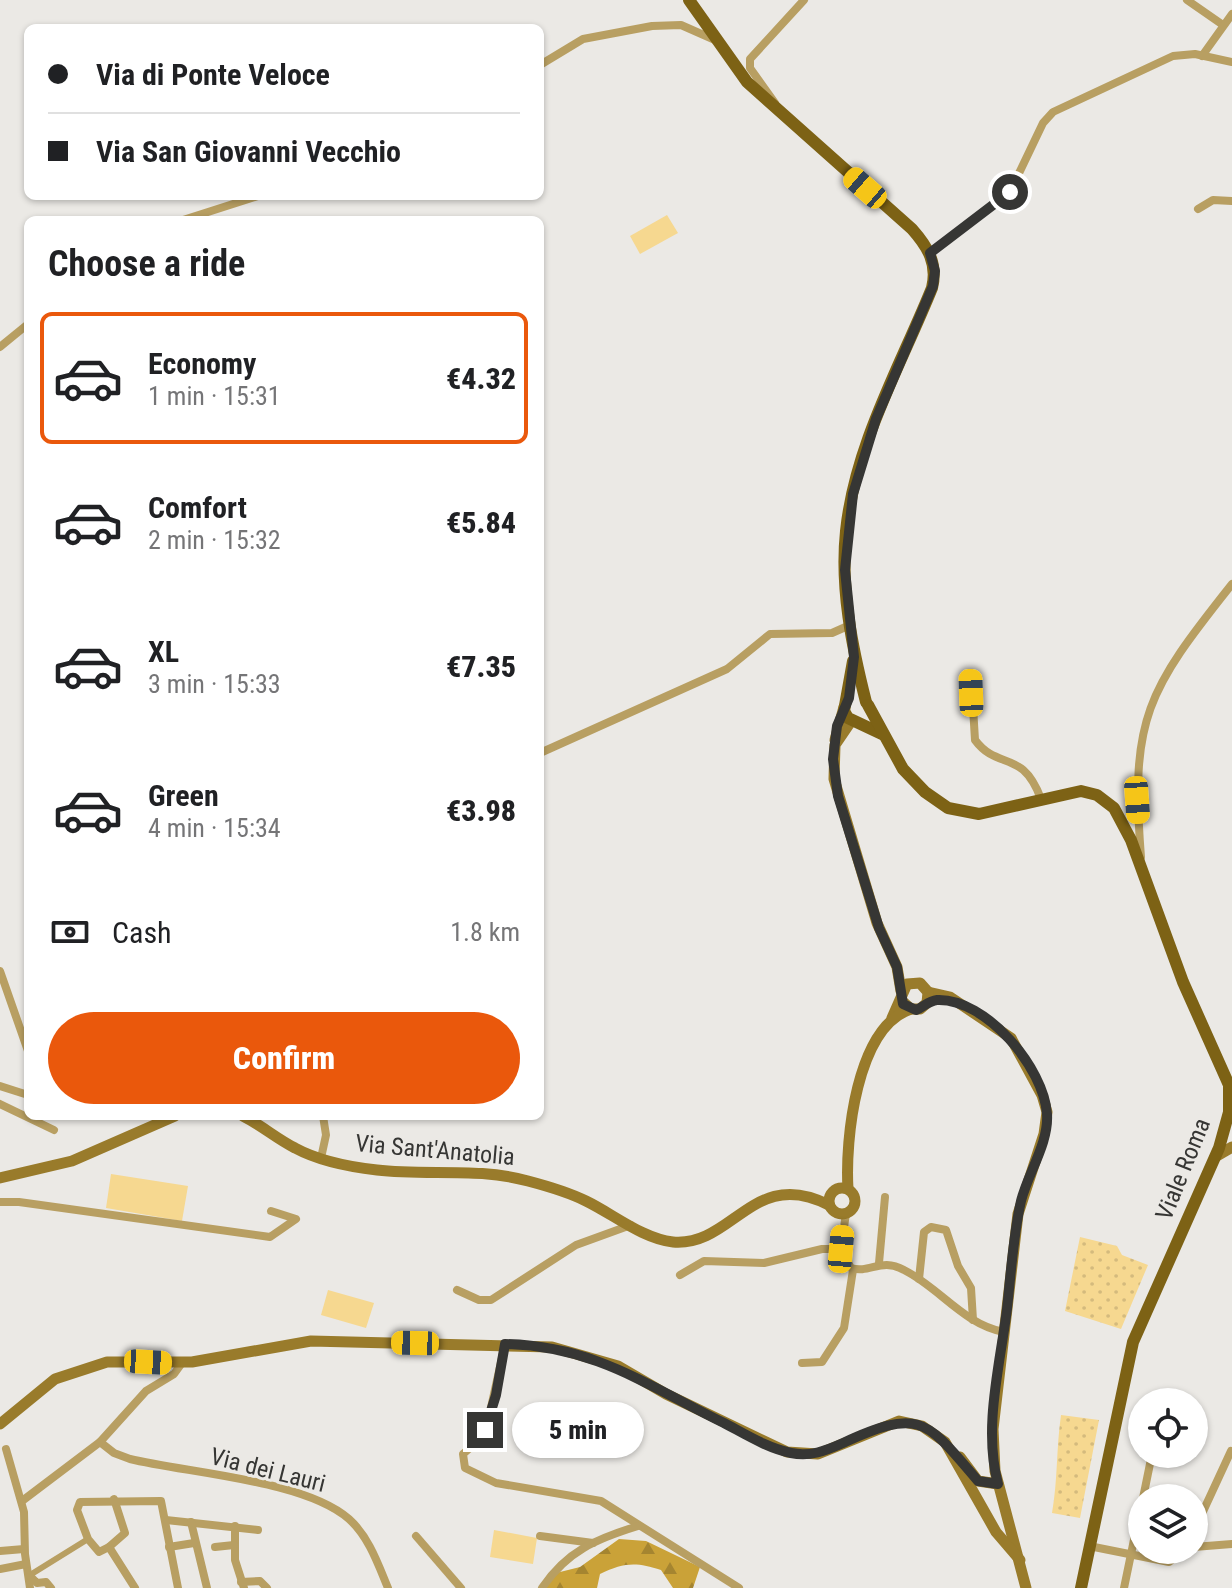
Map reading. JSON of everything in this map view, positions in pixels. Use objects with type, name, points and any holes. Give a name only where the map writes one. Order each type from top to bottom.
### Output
[{"type":"main road","points":[[689,0],[743,77],[778,112],[908,226],[930,255]]},
{"type":"main road","name":"Viale Roma","points":[[930,255],[933,286],[876,419],[853,494],[845,557],[850,625],[867,703],[913,781],[935,800],[954,810],[979,814],[1081,791],[1104,799],[1118,815],[1142,869],[1180,974],[1231,1089],[1230,1123],[1133,1342],[1081,1588]]},
{"type":"main road","name":"Viale Roma","points":[[846,702],[854,648]]},
{"type":"main road","points":[[835,745],[854,721],[866,716],[867,703],[860,697],[846,702]]},
{"type":"main road","points":[[846,702],[854,721]]},
{"type":"main road","points":[[846,702],[833,767],[838,796],[879,928],[897,967],[901,996],[911,1009]]},
{"type":"main road","name":"Viale Roma","points":[[854,721],[884,736]]},
{"type":"main road","points":[[897,967],[925,992]]},
{"type":"main road","points":[[839,1200],[847,1174],[858,1086],[875,1045],[911,982],[940,1000],[959,1004],[1000,1029],[1015,1043],[1047,1112],[1044,1134],[1018,1214],[993,1429],[998,1484],[1026,1588]]},
{"type":"main road","points":[[890,1022],[911,1009],[920,1009],[925,992]]},
{"type":"main road","points":[[0,1178],[72,1161],[166,1120]]},
{"type":"main road","name":"Via Sant'Anatolia","points":[[249,1120],[294,1148],[321,1158],[379,1171],[470,1172],[521,1179],[585,1200],[667,1241],[703,1238],[757,1202],[801,1195],[839,1200]]},
{"type":"main road","points":[[1215,1157],[1232,1147]]},
{"type":"main road","points":[[0,1424],[43,1387],[78,1369],[119,1361],[182,1363],[300,1342],[505,1344],[552,1347],[610,1363],[666,1394],[787,1452],[818,1454],[902,1421],[928,1428],[963,1460],[978,1481],[998,1484]]},
{"type":"main road","points":[[951,1451],[1001,1540],[1020,1560]]},
{"type":"main road","points":[[979,1504],[1008,1513]]},
{"type":"street","points":[[778,112],[771,95],[750,68],[750,59],[804,0]]},
{"type":"street","points":[[1187,0],[1223,25]]},
{"type":"street","points":[[1202,56],[1232,14]]},
{"type":"street","points":[[544,63],[583,39],[652,26],[677,24],[715,40]]},
{"type":"street","points":[[930,255],[1008,196],[1021,176],[1044,121],[1053,112],[1166,58],[1202,56],[1232,62]]},
{"type":"street","points":[[196,216],[246,200]]},
{"type":"street","points":[[1198,209],[1213,200],[1232,201]]},
{"type":"street","points":[[0,347],[24,327]]},
{"type":"street","points":[[1142,869],[1136,782],[1139,747],[1148,708],[1173,662],[1232,584]]},
{"type":"street","points":[[544,751],[727,669],[770,634],[828,634],[850,625]]},
{"type":"street","points":[[971,674],[976,742],[1026,769],[1041,799]]},
{"type":"street","points":[[0,971],[24,1040]]},
{"type":"street","points":[[0,1086],[24,1094]]},
{"type":"street","points":[[0,1104],[24,1116]]},
{"type":"street","points":[[33,1120],[54,1130]]},
{"type":"street","name":"Via Sant'Anatolia","points":[[321,1158],[326,1135],[324,1120]]},
{"type":"street","points":[[879,1263],[885,1197]]},
{"type":"street","points":[[839,1200],[843,1228],[841,1249],[845,1262],[853,1270]]},
{"type":"street","points":[[0,1202],[19,1202],[270,1237],[296,1219],[271,1211]]},
{"type":"street","points":[[457,1290],[482,1300],[491,1300],[576,1245],[632,1225]]},
{"type":"street","points":[[919,1279],[924,1232],[931,1227],[944,1229],[951,1236],[958,1266],[970,1286],[973,1320]]},
{"type":"street","points":[[680,1275],[700,1262],[760,1264],[822,1249],[841,1249]]},
{"type":"street","points":[[853,1270],[879,1263],[900,1267],[973,1320],[1004,1332]]},
{"type":"street","points":[[802,1363],[822,1362],[844,1330],[853,1270]]},
{"type":"street","points":[[505,1344],[491,1412],[479,1440],[463,1454],[463,1465],[474,1474],[496,1483],[601,1501],[739,1588]]},
{"type":"street","points":[[22,1501],[100,1442],[149,1388],[174,1374],[182,1363]]},
{"type":"street","name":"Via dei Lauri","points":[[100,1442],[126,1458],[254,1484],[329,1506],[360,1531],[388,1588]]},
{"type":"street","points":[[6,1449],[22,1501],[24,1549],[30,1588]]},
{"type":"street","points":[[1208,1501],[1231,1451]]},
{"type":"street","points":[[114,1499],[125,1533],[109,1547],[97,1552],[82,1527],[78,1503],[114,1499],[161,1501],[178,1588]]},
{"type":"street","points":[[166,1520],[258,1530]]},
{"type":"street","points":[[191,1522],[207,1588]]},
{"type":"street","points":[[542,1588],[561,1561],[634,1524]]},
{"type":"street","points":[[235,1526],[236,1564],[242,1585],[260,1581],[267,1588]]},
{"type":"street","points":[[416,1536],[461,1588]]},
{"type":"street","points":[[540,1536],[594,1543]]},
{"type":"street","points":[[30,1575],[88,1539]]},
{"type":"street","points":[[169,1547],[194,1543]]},
{"type":"street","points":[[1208,1546],[1232,1544]]},
{"type":"street","points":[[215,1547],[234,1545]]},
{"type":"street","points":[[1089,1546],[1128,1555]]},
{"type":"street","points":[[109,1547],[135,1588]]},
{"type":"street","points":[[0,1551],[24,1549]]},
{"type":"street","points":[[0,1569],[26,1564]]},
{"type":"street","points":[[225,1565],[236,1564]]},
{"type":"street","points":[[1124,1588],[1129,1564]]},
{"type":"street","points":[[30,1575],[37,1583],[46,1582],[51,1588]]},
{"type":"green space","points":[[619,1539],[646,1541],[700,1567],[693,1588],[673,1588],[661,1570],[630,1564],[600,1574],[597,1588],[546,1588],[556,1573],[580,1567]]},
{"type":"shaded area","points":[[667,215],[678,233],[640,254],[630,236]]},
{"type":"shaded area","points":[[111,1174],[188,1186],[182,1221],[106,1208]]},
{"type":"shaded area","points":[[1080,1237],[1117,1246],[1122,1255],[1148,1265],[1121,1329],[1065,1311]]},
{"type":"shaded area","points":[[328,1290],[374,1303],[366,1328],[321,1315]]},
{"type":"shaded area","points":[[1061,1415],[1099,1420],[1080,1518],[1052,1513]]},
{"type":"shaded area","points":[[494,1530],[537,1538],[533,1564],[490,1557]]},
{"type":"route","points":[[485,1430],[496,1395],[505,1344],[543,1346],[576,1352],[618,1366],[666,1394],[787,1452],[818,1454],[890,1423],[916,1423],[943,1440],[980,1483],[998,1484],[993,1455],[995,1400],[1018,1214],[1045,1130],[1045,1102],[1018,1048],[1000,1029],[959,1004],[940,1000],[916,1010],[903,1004],[897,967],[882,938],[838,796],[833,759],[837,726],[849,698],[854,657],[845,577],[846,532],[867,445],[933,286],[935,271],[930,253],[1001,202],[1010,192]]}]
